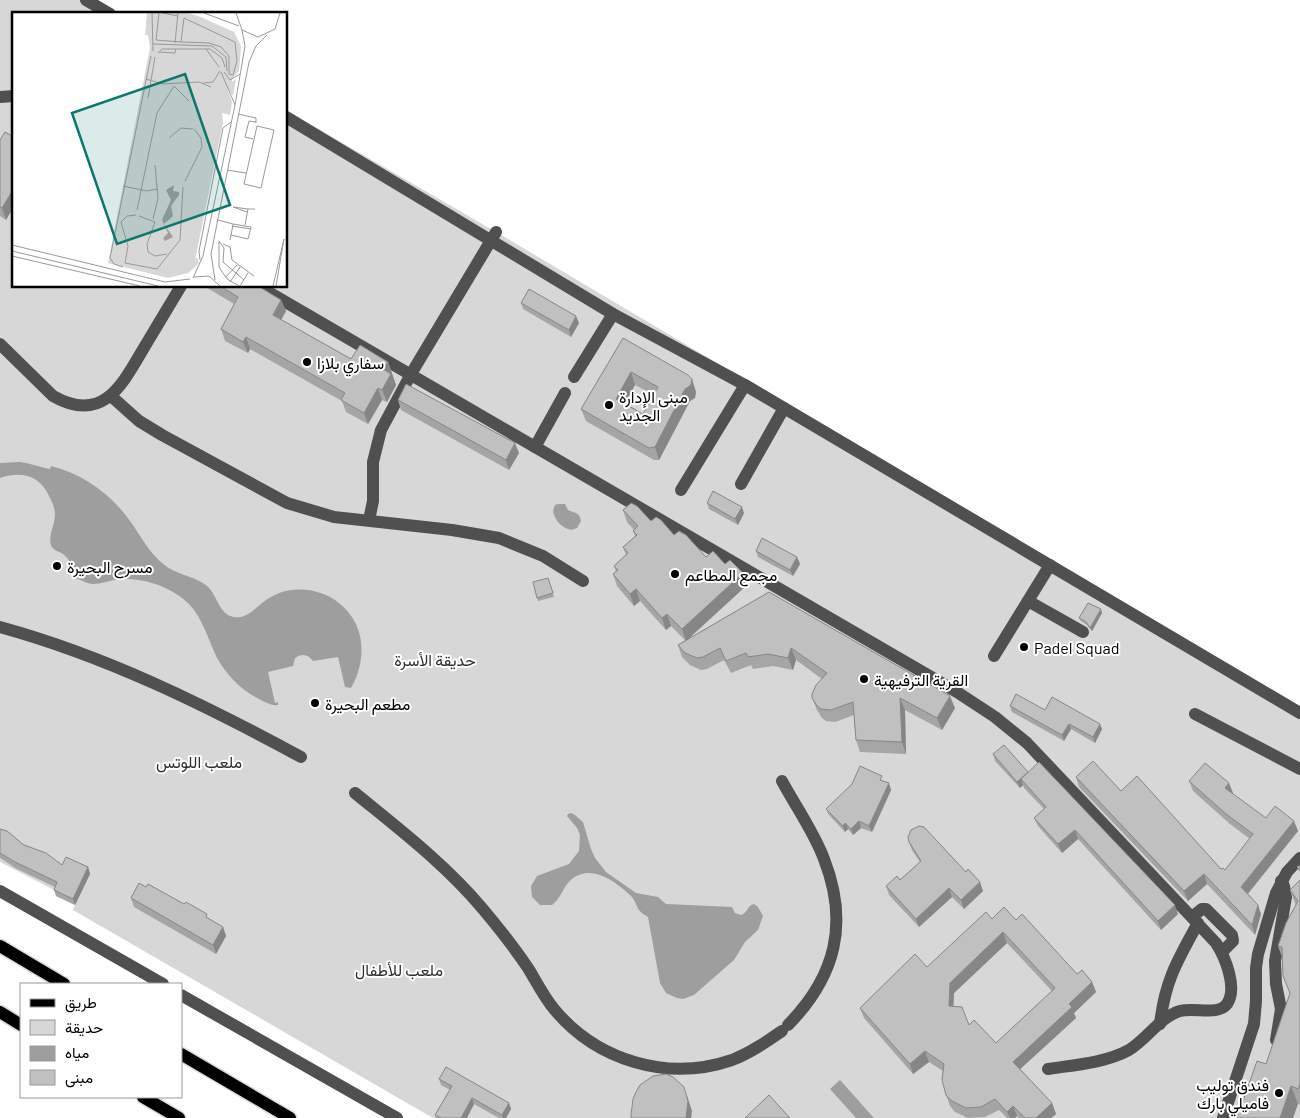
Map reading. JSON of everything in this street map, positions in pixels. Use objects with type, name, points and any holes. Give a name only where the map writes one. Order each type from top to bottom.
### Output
[{"type":"main road","points":[[0,946],[62,983]]},
{"type":"main road","points":[[0,1012],[20,1024]]},
{"type":"main road","points":[[182,1055],[290,1118]]},
{"type":"main road","points":[[145,1098],[179,1118]]},
{"type":"street","points":[[86,0],[107,12]]},
{"type":"street","points":[[288,118],[493,237],[613,314],[746,385],[1300,713]]},
{"type":"street","points":[[369,520],[373,501],[373,462],[377,440],[412,374],[493,237]]},
{"type":"street","points":[[0,344],[53,396],[62,401],[82,405],[102,401],[111,396],[124,381],[180,288]]},
{"type":"street","points":[[262,288],[957,692],[995,717],[1041,757],[1216,943],[1227,961],[1230,982],[1230,994],[1226,1005],[1217,1011],[1189,1009],[1178,1012],[1160,1024],[1139,1044],[1117,1056],[1048,1069]]},
{"type":"street","points":[[574,377],[613,314]]},
{"type":"street","points":[[681,490],[746,385]]},
{"type":"street","points":[[535,447],[565,394]]},
{"type":"street","points":[[111,396],[140,421],[273,496],[318,514],[334,518],[369,520],[475,533],[499,538],[543,556],[583,581]]},
{"type":"street","points":[[741,484],[784,408]]},
{"type":"street","points":[[994,656],[1050,566]]},
{"type":"street","points":[[1028,601],[1083,632]]},
{"type":"street","points":[[0,627],[86,656],[158,684],[301,757]]},
{"type":"street","points":[[1195,714],[1300,769]]},
{"type":"street","points":[[355,793],[399,828],[459,882],[502,932],[553,1007],[576,1032],[604,1050],[635,1063],[664,1068],[685,1069],[733,1060],[748,1053],[785,1028],[803,1010],[822,981],[833,951],[837,903],[824,859],[782,782]]},
{"type":"street","points":[[1223,1118],[1256,1013],[1256,968],[1258,954],[1276,892],[1281,881],[1300,858]]},
{"type":"street","points":[[1272,1052],[1278,1034],[1281,1009],[1276,984],[1275,961],[1286,897],[1281,881]]},
{"type":"street","points":[[0,891],[161,983]]},
{"type":"street","points":[[1160,1024],[1163,1000],[1172,970],[1195,920]]},
{"type":"street","points":[[182,996],[397,1118]]},
{"type":"green space","name":"حديقة الأسرة","points":[[0,0],[97,0],[118,12],[12,12],[12,288],[288,288],[288,111],[496,232],[1300,708],[1300,1118],[433,1118],[73,910],[75,905],[56,896],[58,892],[0,862]]},
{"type":"water","points":[[19,462],[50,469],[51,466],[74,474],[95,486],[122,511],[157,558],[172,570],[206,585],[228,615],[240,617],[246,615],[279,593],[297,590],[315,591],[339,603],[355,621],[361,643],[360,666],[351,688],[345,687],[338,657],[313,661],[307,656],[300,655],[295,658],[293,666],[268,672],[275,703],[278,702],[278,705],[267,703],[239,686],[225,670],[217,658],[198,616],[183,598],[159,585],[141,580],[119,579],[93,584],[75,578],[68,559],[53,549],[51,545],[50,537],[55,512],[45,489],[40,483],[29,476],[16,475],[0,478],[0,463]]},
{"type":"water","points":[[565,504],[568,510],[579,516],[581,521],[577,528],[567,529],[557,521],[553,511],[555,505]]},
{"type":"water","points":[[571,813],[583,822],[595,858],[606,872],[636,893],[658,897],[666,904],[732,907],[735,913],[741,915],[754,904],[763,916],[758,930],[745,942],[734,960],[694,995],[683,999],[666,993],[660,983],[648,917],[640,911],[632,898],[618,885],[604,876],[588,873],[573,878],[552,905],[540,905],[532,897],[531,886],[537,876],[569,864],[579,851],[580,835],[567,816]]},
{"type":"water","points":[[840,1080],[874,1118],[856,1118],[830,1089]]},
{"type":"building","points":[[5,132],[12,136],[12,191],[2,208],[0,207],[0,140]]},
{"type":"building","name":"سفاري بلازا","points":[[223,288],[261,288],[281,300],[273,315],[351,359],[360,345],[388,362],[383,369],[391,374],[382,390],[378,388],[364,413],[341,400],[345,393],[246,337],[243,342],[221,329],[238,297]]},
{"type":"building","points":[[529,289],[576,316],[569,330],[521,303]]},
{"type":"building","name":"مبنى الإدارة الجديد","points":[[623,338],[692,379],[691,385],[685,389],[655,447],[649,448],[581,409]],"holes":[[[631,372],[658,387],[643,414],[616,399]]]},
{"type":"building","points":[[406,384],[515,443],[506,460],[398,400]]},
{"type":"building","points":[[713,491],[742,507],[735,519],[707,503]]},
{"type":"building","name":"مجمع المطاعم","points":[[631,503],[637,506],[651,521],[656,517],[661,520],[674,535],[679,531],[686,535],[706,557],[713,551],[725,564],[730,560],[743,573],[682,629],[667,614],[662,618],[636,589],[630,594],[613,574],[618,570],[614,566],[628,553],[623,547],[637,535],[633,531],[638,526],[623,510]]},
{"type":"building","points":[[762,538],[797,557],[790,570],[756,551]]},
{"type":"building","points":[[548,578],[553,593],[537,598],[533,582]]},
{"type":"building","name":"القرية الترفيهية","points":[[769,592],[950,696],[937,718],[900,698],[902,742],[856,740],[853,702],[831,710],[821,709],[817,706],[812,698],[812,694],[816,685],[827,673],[791,648],[788,658],[768,654],[748,657],[746,653],[726,661],[720,648],[697,658],[685,653],[678,645]]},
{"type":"building","points":[[1088,603],[1101,609],[1090,628],[1086,622],[1079,618]]},
{"type":"building","points":[[1016,694],[1045,710],[1052,697],[1100,724],[1093,737],[1069,724],[1062,735],[1010,706]]},
{"type":"building","points":[[1004,745],[1028,772],[1017,782],[993,754]]},
{"type":"building","points":[[1093,761],[1121,791],[1137,776],[1221,869],[1225,870],[1253,834],[1226,814],[1189,781],[1205,763],[1229,783],[1225,788],[1266,818],[1275,806],[1294,821],[1241,887],[1258,905],[1252,925],[1204,874],[1184,891],[1076,777]]},
{"type":"building","points":[[1039,762],[1175,905],[1158,921],[1075,830],[1058,844],[1034,818],[1046,807],[1021,779]]},
{"type":"building","points":[[860,766],[882,776],[880,780],[889,783],[869,826],[859,821],[851,829],[845,823],[843,826],[826,809],[852,784]]},
{"type":"building","points":[[919,826],[924,827],[966,872],[968,869],[980,882],[961,900],[949,888],[916,919],[886,886],[897,876],[900,880],[921,861],[909,842],[908,837],[911,830]]},
{"type":"building","points":[[0,829],[7,831],[24,845],[46,853],[62,865],[66,857],[88,867],[73,899],[54,890],[57,882],[0,853]]},
{"type":"building","points":[[1300,880],[1300,1084],[1298,1089],[1291,1086],[1280,1118],[1237,1118],[1257,1061],[1266,1064],[1290,993],[1283,976],[1282,947],[1278,946],[1286,923],[1298,901],[1290,890]]},
{"type":"building","points":[[139,883],[146,887],[148,884],[184,904],[186,902],[207,914],[206,917],[223,927],[213,945],[131,898]]},
{"type":"building","points":[[1004,907],[1016,920],[1022,914],[1077,974],[1082,970],[1092,982],[1069,1004],[1072,1007],[1013,1062],[1052,1103],[1036,1118],[1025,1118],[1013,1106],[1007,1112],[995,1099],[981,1107],[966,1108],[952,1101],[946,1095],[942,1080],[944,1064],[925,1051],[910,1064],[860,1008],[915,954],[927,967],[986,912],[992,919]],"holes":[[[1003,932],[1055,988],[996,1043],[974,1020],[969,1025],[962,1007],[949,1006],[950,983]]]},
{"type":"building","points":[[446,1067],[509,1103],[502,1115],[472,1098],[461,1118],[441,1118],[435,1115],[452,1086],[439,1079]]},
{"type":"building","points":[[666,1074],[673,1077],[684,1087],[688,1101],[686,1118],[631,1118],[633,1099],[640,1085],[653,1076]]},
{"type":"building","points":[[769,1095],[790,1118],[745,1118]]},
{"type":"place","name":"سفاري بلازا","points":[[307,362]]},
{"type":"place","name":"مبنى الإدارة الجديد","points":[[609,405]]},
{"type":"place","name":"مسرح البحيرة","points":[[57,566]]},
{"type":"place","name":"مجمع المطاعم","points":[[675,574]]},
{"type":"place","name":"Padel Squad","points":[[1024,647]]},
{"type":"place","name":"القرية الترفيهية","points":[[864,679]]},
{"type":"place","name":"مطعم البحيرة","points":[[315,703]]},
{"type":"place","name":"فندق توليب فاميلي بارك","points":[[1279,1093]]},
{"type":"park label","name":"ملعب اللوتس","points":[[199,761]]},
{"type":"park label","name":"ملعب للأطفال","points":[[399,969]]}]
